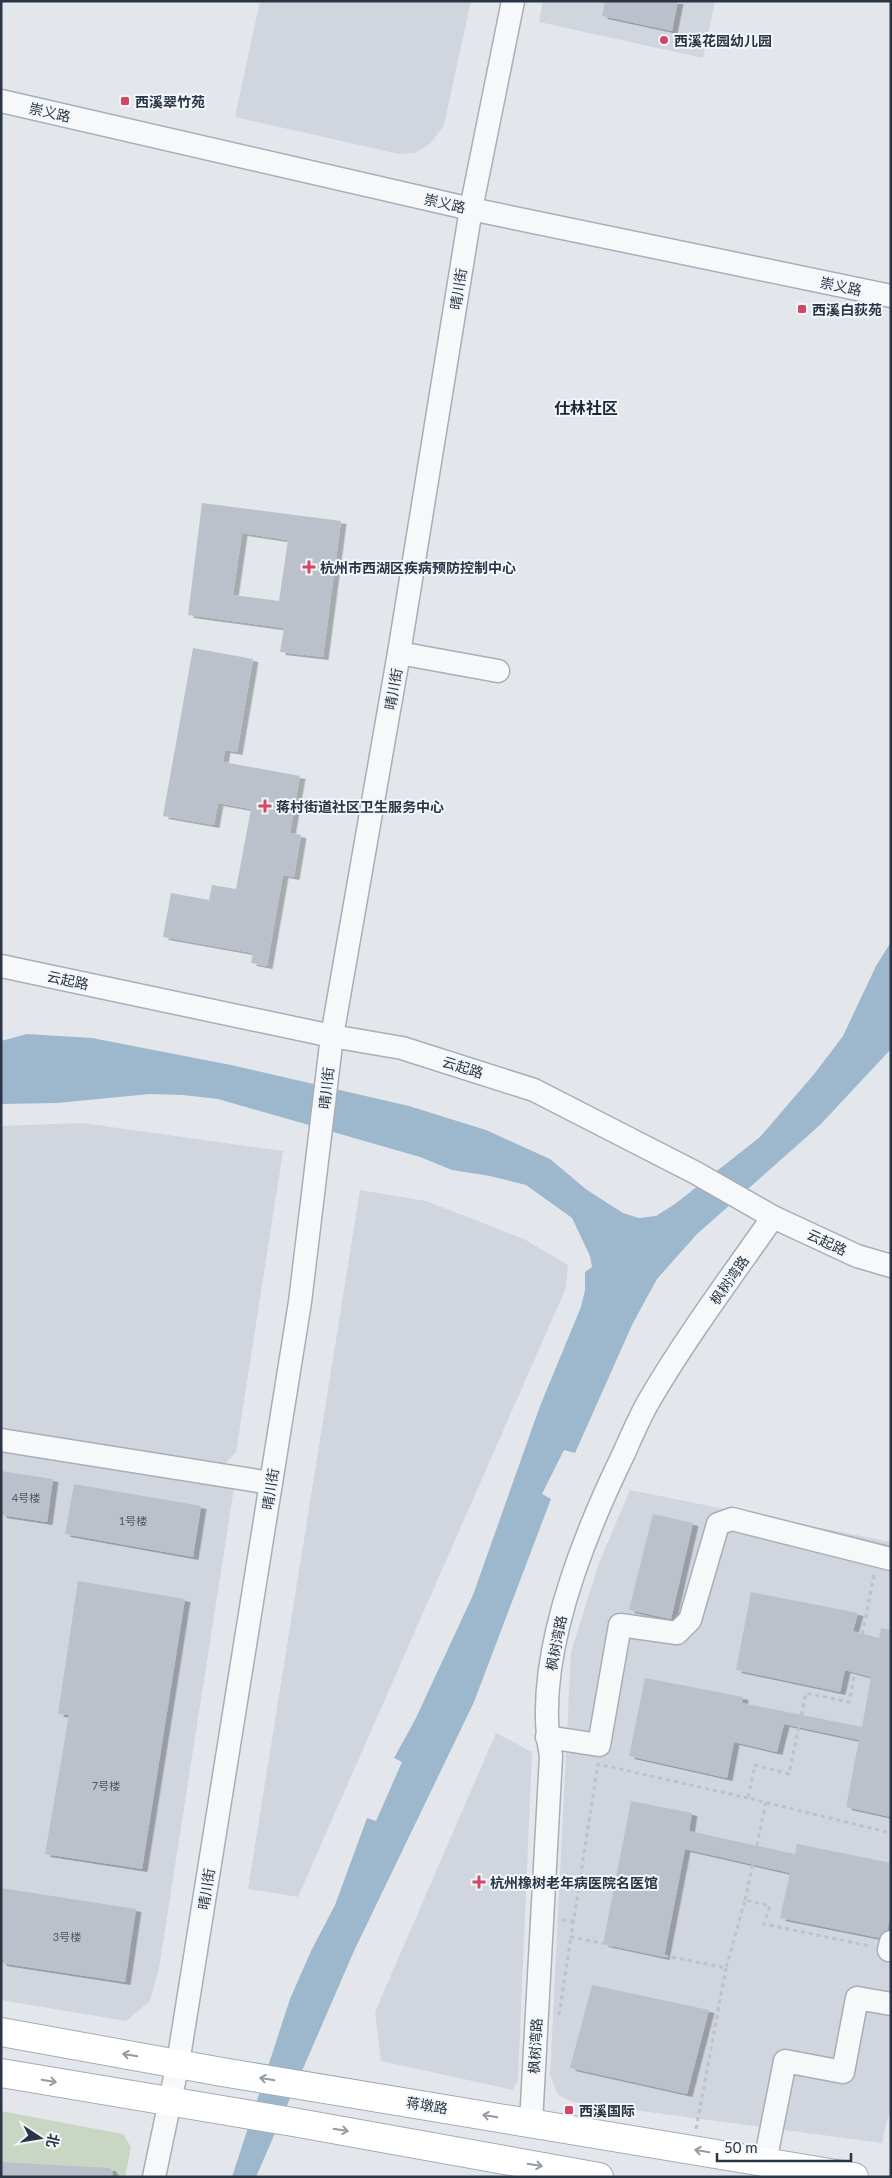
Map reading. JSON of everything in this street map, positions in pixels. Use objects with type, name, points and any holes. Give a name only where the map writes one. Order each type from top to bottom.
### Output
[{"type":"main road","name":"蒋墩路","points":[[1,2032],[222,2072],[854,2177]]},
{"type":"main road","points":[[1,2073],[293,2122],[600,2177]]},
{"type":"street","name":"晴川街","points":[[154,2177],[178,2063],[300,1302],[332,1036],[399,653],[471,209],[513,1]]},
{"type":"street","name":"崇义路","points":[[1,101],[471,209],[891,296]]},
{"type":"street","points":[[399,653],[498,671]]},
{"type":"street","name":"云起路","points":[[1,966],[332,1036],[402,1048],[534,1090],[696,1173],[773,1217],[857,1256],[891,1266]]},
{"type":"street","name":"枫树湾路","points":[[531,2123],[551,1756],[547,1737],[546,1693],[561,1611],[594,1518],[650,1400],[701,1320],[773,1217]]},
{"type":"street","points":[[1,1440],[271,1483]]},
{"type":"street","points":[[547,1737],[599,1745],[620,1625],[677,1633],[690,1620],[718,1524],[732,1519],[884,1558]]},
{"type":"street","points":[[765,2162],[785,2061],[843,2072],[857,1998],[891,2004]]},
{"type":"path","points":[[748,1798],[755,1765],[789,1774],[806,1693],[849,1702],[884,1558]]},
{"type":"path","points":[[726,1968],[571,1937],[598,1764],[766,1802],[891,1833]]},
{"type":"path","points":[[692,2150],[726,1968],[745,1900],[766,1802]]},
{"type":"path","points":[[745,1900],[770,1906],[764,1924],[890,1946]]},
{"type":"shaded area","points":[[260,1],[471,1],[444,125],[431,143],[415,153],[399,154],[235,117]]},
{"type":"shaded area","name":"西溪花园幼儿园","points":[[543,1],[715,1],[703,58],[539,22]]},
{"type":"shaded area","points":[[82,1123],[283,1151],[236,1452],[225,1464],[1,1429],[1,1126]]},
{"type":"shaded area","points":[[360,1190],[426,1201],[524,1239],[568,1265],[566,1288],[298,1897],[248,1889]]},
{"type":"shaded area","points":[[1,1450],[234,1488],[159,1968],[150,2001],[126,2021],[1,2000]]},
{"type":"shaded area","points":[[630,1490],[891,1542],[891,2104],[882,2143],[573,2102],[558,2095],[550,2075],[571,1652],[599,1563]]},
{"type":"shaded area","name":"杭州橡树老年病医院名医馆","points":[[496,1733],[532,1752],[518,2080],[513,2090],[381,2061],[375,2012]]},
{"type":"green space","points":[[1,2111],[123,2134],[131,2147],[125,2177],[1,2177]]},
{"type":"water","points":[[891,942],[891,1049],[820,1125],[697,1234],[657,1279],[633,1323],[575,1453],[564,1450],[542,1494],[551,1499],[474,1702],[354,1951],[256,2177],[232,2177],[290,1999],[311,1951],[335,1905],[367,1818],[376,1821],[402,1762],[394,1758],[415,1720],[473,1595],[540,1406],[581,1307],[585,1290],[585,1272],[592,1267],[590,1256],[572,1218],[526,1185],[490,1176],[452,1170],[420,1157],[218,1099],[150,1094],[57,1103],[1,1104],[1,1041],[27,1034],[92,1038],[231,1065],[409,1106],[486,1130],[550,1159],[587,1190],[623,1213],[639,1218],[656,1216],[675,1204],[760,1137],[815,1073],[843,1036],[876,966]]},
{"type":"building","points":[[605,1],[678,1],[672,31],[602,16]]},
{"type":"building","name":"杭州市西湖区疾病预防控制中心","points":[[202,503],[341,521],[323,657],[280,652],[284,628],[188,615]],"holes":[[[242,533],[288,540],[279,601],[233,595]]]},
{"type":"building","name":"蒋村街道社区卫生服务中心","points":[[193,648],[253,659],[237,752],[225,750],[223,762],[300,776],[290,833],[301,835],[294,877],[283,875],[267,966],[251,963],[253,953],[163,937],[171,893],[209,900],[212,885],[236,889],[251,809],[218,803],[214,825],[163,816]]},
{"type":"building","points":[[1,1471],[53,1479],[47,1522],[1,1515]]},
{"type":"building","points":[[74,1484],[201,1506],[193,1557],[65,1534]]},
{"type":"building","points":[[653,1514],[693,1523],[671,1619],[629,1610]]},
{"type":"building","points":[[78,1581],[185,1599],[142,1869],[45,1854],[69,1715],[58,1714]]},
{"type":"building","points":[[751,1592],[858,1613],[853,1631],[879,1638],[881,1628],[891,1630],[891,1817],[846,1807],[859,1740],[784,1724],[777,1752],[734,1742],[727,1778],[629,1756],[645,1678],[743,1697],[742,1703],[862,1727],[871,1677],[845,1670],[840,1692],[736,1670]]},
{"type":"building","points":[[631,1801],[692,1813],[689,1831],[795,1854],[797,1844],[891,1863],[891,1914],[885,1939],[780,1918],[790,1873],[685,1849],[664,1957],[603,1944]]},
{"type":"building","points":[[1,1888],[136,1909],[125,1982],[1,1963]]},
{"type":"building","points":[[592,1985],[709,2010],[687,2094],[570,2068]]},
{"type":"building","points":[[1,2162],[110,2168],[113,2172],[112,2177],[1,2177]]},
{"type":"place","name":"西溪花园幼儿园","points":[[664,40]]},
{"type":"place","name":"西溪翠竹苑","points":[[125,101]]},
{"type":"place","name":"西溪白荻苑","points":[[802,309]]},
{"type":"place","name":"杭州市西湖区疾病预防控制中心","points":[[309,567]]},
{"type":"place","name":"蒋村街道社区卫生服务中心","points":[[265,806]]},
{"type":"place","name":"杭州橡树老年病医院名医馆","points":[[479,1882]]},
{"type":"place","name":"西溪国际","points":[[569,2110]]},
{"type":"district","name":"仕林社区","points":[[586,407]]}]
